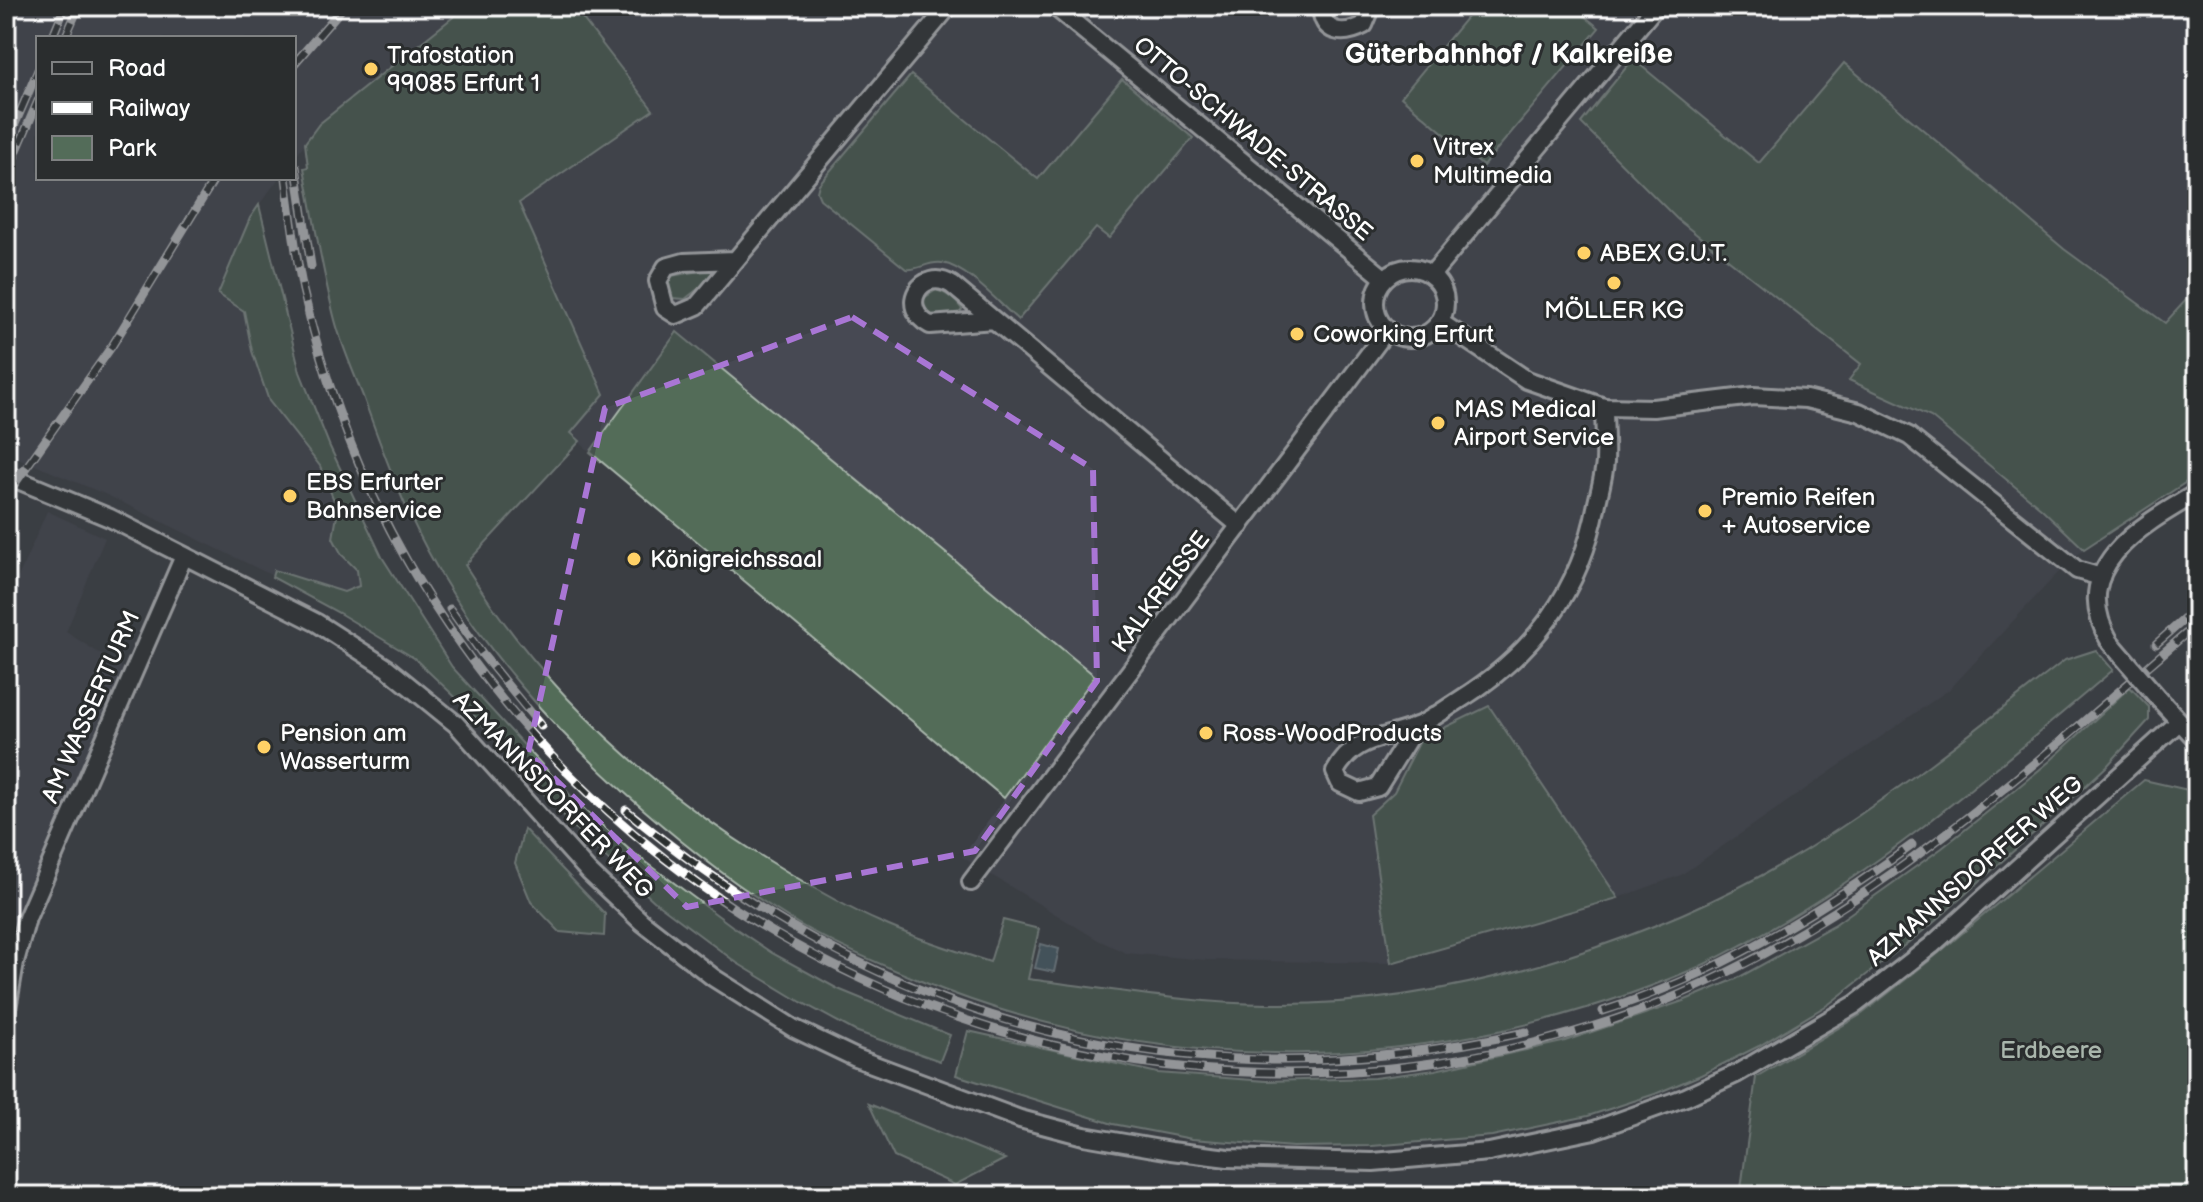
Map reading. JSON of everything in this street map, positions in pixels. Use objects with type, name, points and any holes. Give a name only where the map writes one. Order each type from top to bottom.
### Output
[{"type":"street","points":[[735,260],[684,262],[666,267],[658,281],[665,308],[676,315],[697,306],[949,6]]},
{"type":"street","name":"OTTO-SCHWADE-STRASSE","points":[[1054,6],[1384,278]]},
{"type":"street","points":[[1321,6],[1323,19],[1341,33],[1364,25],[1372,6]]},
{"type":"street","points":[[1432,274],[1656,6]]},
{"type":"street","points":[[1412,267],[1432,274],[1444,291],[1446,302],[1440,322],[1432,331],[1409,338],[1387,330],[1376,310],[1378,288],[1384,278],[1412,267]]},
{"type":"street","points":[[994,320],[1240,526]]},
{"type":"street","points":[[1440,322],[1527,380],[1604,407],[1653,408],[1754,396],[1806,399],[1859,412],[1909,436],[2077,570],[2101,577]]},
{"type":"street","name":"KALKREISSE","points":[[971,882],[1387,330]]},
{"type":"street","points":[[1416,726],[1378,787],[1359,792],[1340,783],[1335,772],[1343,758],[1379,736],[1416,726],[1477,689],[1511,662],[1549,620],[1577,573],[1593,525],[1605,464],[1604,407]]},
{"type":"street","name":"AZMANNSDORFER WEG","points":[[6,475],[110,518],[317,623],[387,668],[456,724],[589,872],[642,922],[714,978],[793,1028],[856,1058],[1020,1119],[1084,1136],[1228,1158],[1373,1162],[1489,1152],[1594,1130],[1686,1097],[1761,1060],[1856,1004],[1932,945],[2179,722]]},
{"type":"street","points":[[2197,493],[2164,512],[2118,547],[2101,577],[2098,614],[2110,642],[2197,740]]},
{"type":"street","name":"AM WASSERTURM","points":[[6,1015],[15,962],[27,918],[184,556]]},
{"type":"highlighted area","points":[[852,317],[1093,469],[1097,681],[975,851],[687,907],[528,753],[605,408]]},
{"type":"shaded area","points":[[6,6],[467,6],[319,124],[296,155],[296,36],[36,36],[36,180],[278,180],[259,205],[300,372],[330,447],[382,557],[353,615],[107,495],[6,453]]},
{"type":"shaded area","points":[[573,6],[2197,6],[2197,288],[2166,323],[2064,249],[1844,63],[1759,164],[1632,59],[1581,123],[1677,219],[1862,364],[1850,380],[1931,417],[2042,509],[2084,549],[1950,689],[1681,875],[1618,898],[1489,706],[1421,739],[1394,792],[1369,815],[1391,963],[1206,960],[1126,953],[1098,940],[962,857],[1095,676],[677,332],[590,452],[571,434],[519,204],[653,110]]},
{"type":"shaded area","points":[[47,511],[105,538],[66,632],[124,669],[31,882],[6,950],[6,605]]},
{"type":"green space","points":[[467,6],[573,6],[653,110],[519,203],[604,394],[571,433],[580,441],[465,565],[496,611],[566,697],[646,772],[734,838],[781,868],[843,904],[895,929],[990,962],[1003,920],[1039,929],[1028,979],[1208,1001],[1268,1004],[1341,1002],[1415,993],[1490,978],[1565,958],[1638,932],[1709,902],[1775,868],[1895,790],[2065,660],[2096,650],[2113,670],[1938,815],[1798,913],[1696,968],[1601,1004],[1504,1030],[1406,1046],[1307,1053],[1208,1050],[1109,1037],[1012,1013],[916,979],[826,939],[774,909],[708,862],[625,793],[546,715],[497,656],[454,595],[405,504],[335,320],[304,168],[308,167],[305,143],[319,124]]},
{"type":"green space","points":[[1476,6],[1572,6],[1599,28],[1483,166],[1401,97]]},
{"type":"green space","points":[[1633,59],[1759,163],[1844,63],[2064,249],[2165,323],[2197,288],[2197,475],[2084,549],[2042,509],[1931,417],[1849,380],[1861,364],[1677,219],[1581,123]]},
{"type":"green space","points":[[911,75],[1038,179],[1122,79],[1193,138],[1109,238],[1096,228],[1018,320],[982,287],[952,266],[937,263],[906,269],[820,199],[817,192],[819,184]]},
{"type":"green space","points":[[259,205],[300,372],[330,447],[382,557],[452,667],[581,807],[630,850],[772,953],[838,989],[950,1035],[940,1061],[855,1031],[737,963],[654,901],[583,837],[470,711],[414,658],[272,577],[274,570],[344,592],[359,586],[357,570],[342,555],[333,538],[338,510],[320,466],[269,401],[252,351],[244,311],[218,294],[250,218]]},
{"type":"green space","points":[[710,269],[714,271],[712,278],[685,299],[672,298],[668,294],[667,281],[671,276]]},
{"type":"green space","points":[[936,290],[957,302],[962,309],[959,315],[928,315],[924,298]]},
{"type":"green space","points":[[677,332],[1095,676],[1004,798],[590,452]]},
{"type":"green space","points":[[2130,687],[2149,707],[2149,720],[2107,766],[1932,924],[1829,1004],[1759,1046],[1655,1094],[1588,1116],[1492,1136],[1372,1146],[1293,1147],[1192,1139],[1113,1124],[956,1075],[968,1031],[1158,1073],[1266,1081],[1374,1078],[1435,1070],[1562,1042],[1683,1001],[1736,979],[1834,925],[1942,848],[2000,802],[2050,761]]},
{"type":"green space","points":[[1489,706],[1618,898],[1391,963],[1369,815],[1394,792],[1421,739]]},
{"type":"green space","name":"Erdbeere","points":[[2144,780],[2197,792],[2197,1196],[1740,1196],[1756,1077],[1862,1014]]},
{"type":"green space","points":[[524,829],[605,914],[604,936],[560,932],[531,902],[515,863]]},
{"type":"green space","points":[[869,1104],[1005,1159],[955,1185],[894,1157]]},
{"type":"water","points":[[1041,944],[1059,949],[1054,972],[1035,968]]},
{"type":"railway","points":[[6,14],[9,6]]},
{"type":"railway","points":[[53,36],[65,6]]},
{"type":"railway","points":[[66,36],[79,6]]},
{"type":"railway","points":[[296,62],[344,6]]},
{"type":"railway","points":[[6,145],[36,75]]},
{"type":"railway","points":[[6,176],[36,106]]},
{"type":"railway","points":[[296,167],[311,266]]},
{"type":"railway","points":[[6,496],[112,346],[214,180]]},
{"type":"railway","points":[[286,180],[303,290],[333,395],[359,463],[407,561],[510,709],[633,833],[774,933],[929,1007],[1095,1054],[1267,1073],[1442,1061],[1616,1019],[1699,986],[1777,946],[1852,901],[1995,796],[2197,624]]},
{"type":"railway","points":[[2156,644],[2197,608]]},
{"type":"railway","points":[[450,609],[541,726]]},
{"type":"railway","points":[[626,810],[726,886],[830,948],[938,997],[1049,1032],[1163,1053],[1281,1060],[1402,1053],[1526,1032]]},
{"type":"railway","points":[[1603,1011],[1686,980],[1725,961],[1840,895],[1912,845]]},
{"type":"place","name":"Trafostation 99085 Erfurt 1","points":[[371,69]]},
{"type":"place","name":"Vitrex Multimedia","points":[[1417,161]]},
{"type":"place","name":"ABEX G.U.T.","points":[[1584,253]]},
{"type":"place","name":"MÖLLER KG","points":[[1614,283]]},
{"type":"place","name":"Coworking Erfurt","points":[[1297,334]]},
{"type":"place","name":"MAS Medical Airport Service","points":[[1438,423]]},
{"type":"place","name":"EBS Erfurter Bahnservice","points":[[290,496]]},
{"type":"place","name":"Premio Reifen + Autoservice","points":[[1705,511]]},
{"type":"place","name":"Königreichssaal","points":[[634,559]]},
{"type":"place","name":"Ross-WoodProducts","points":[[1206,733]]},
{"type":"place","name":"Pension am Wasserturm","points":[[264,747]]},
{"type":"district","name":"Güterbahnhof / Kalkreiße","points":[[1509,54]]}]
